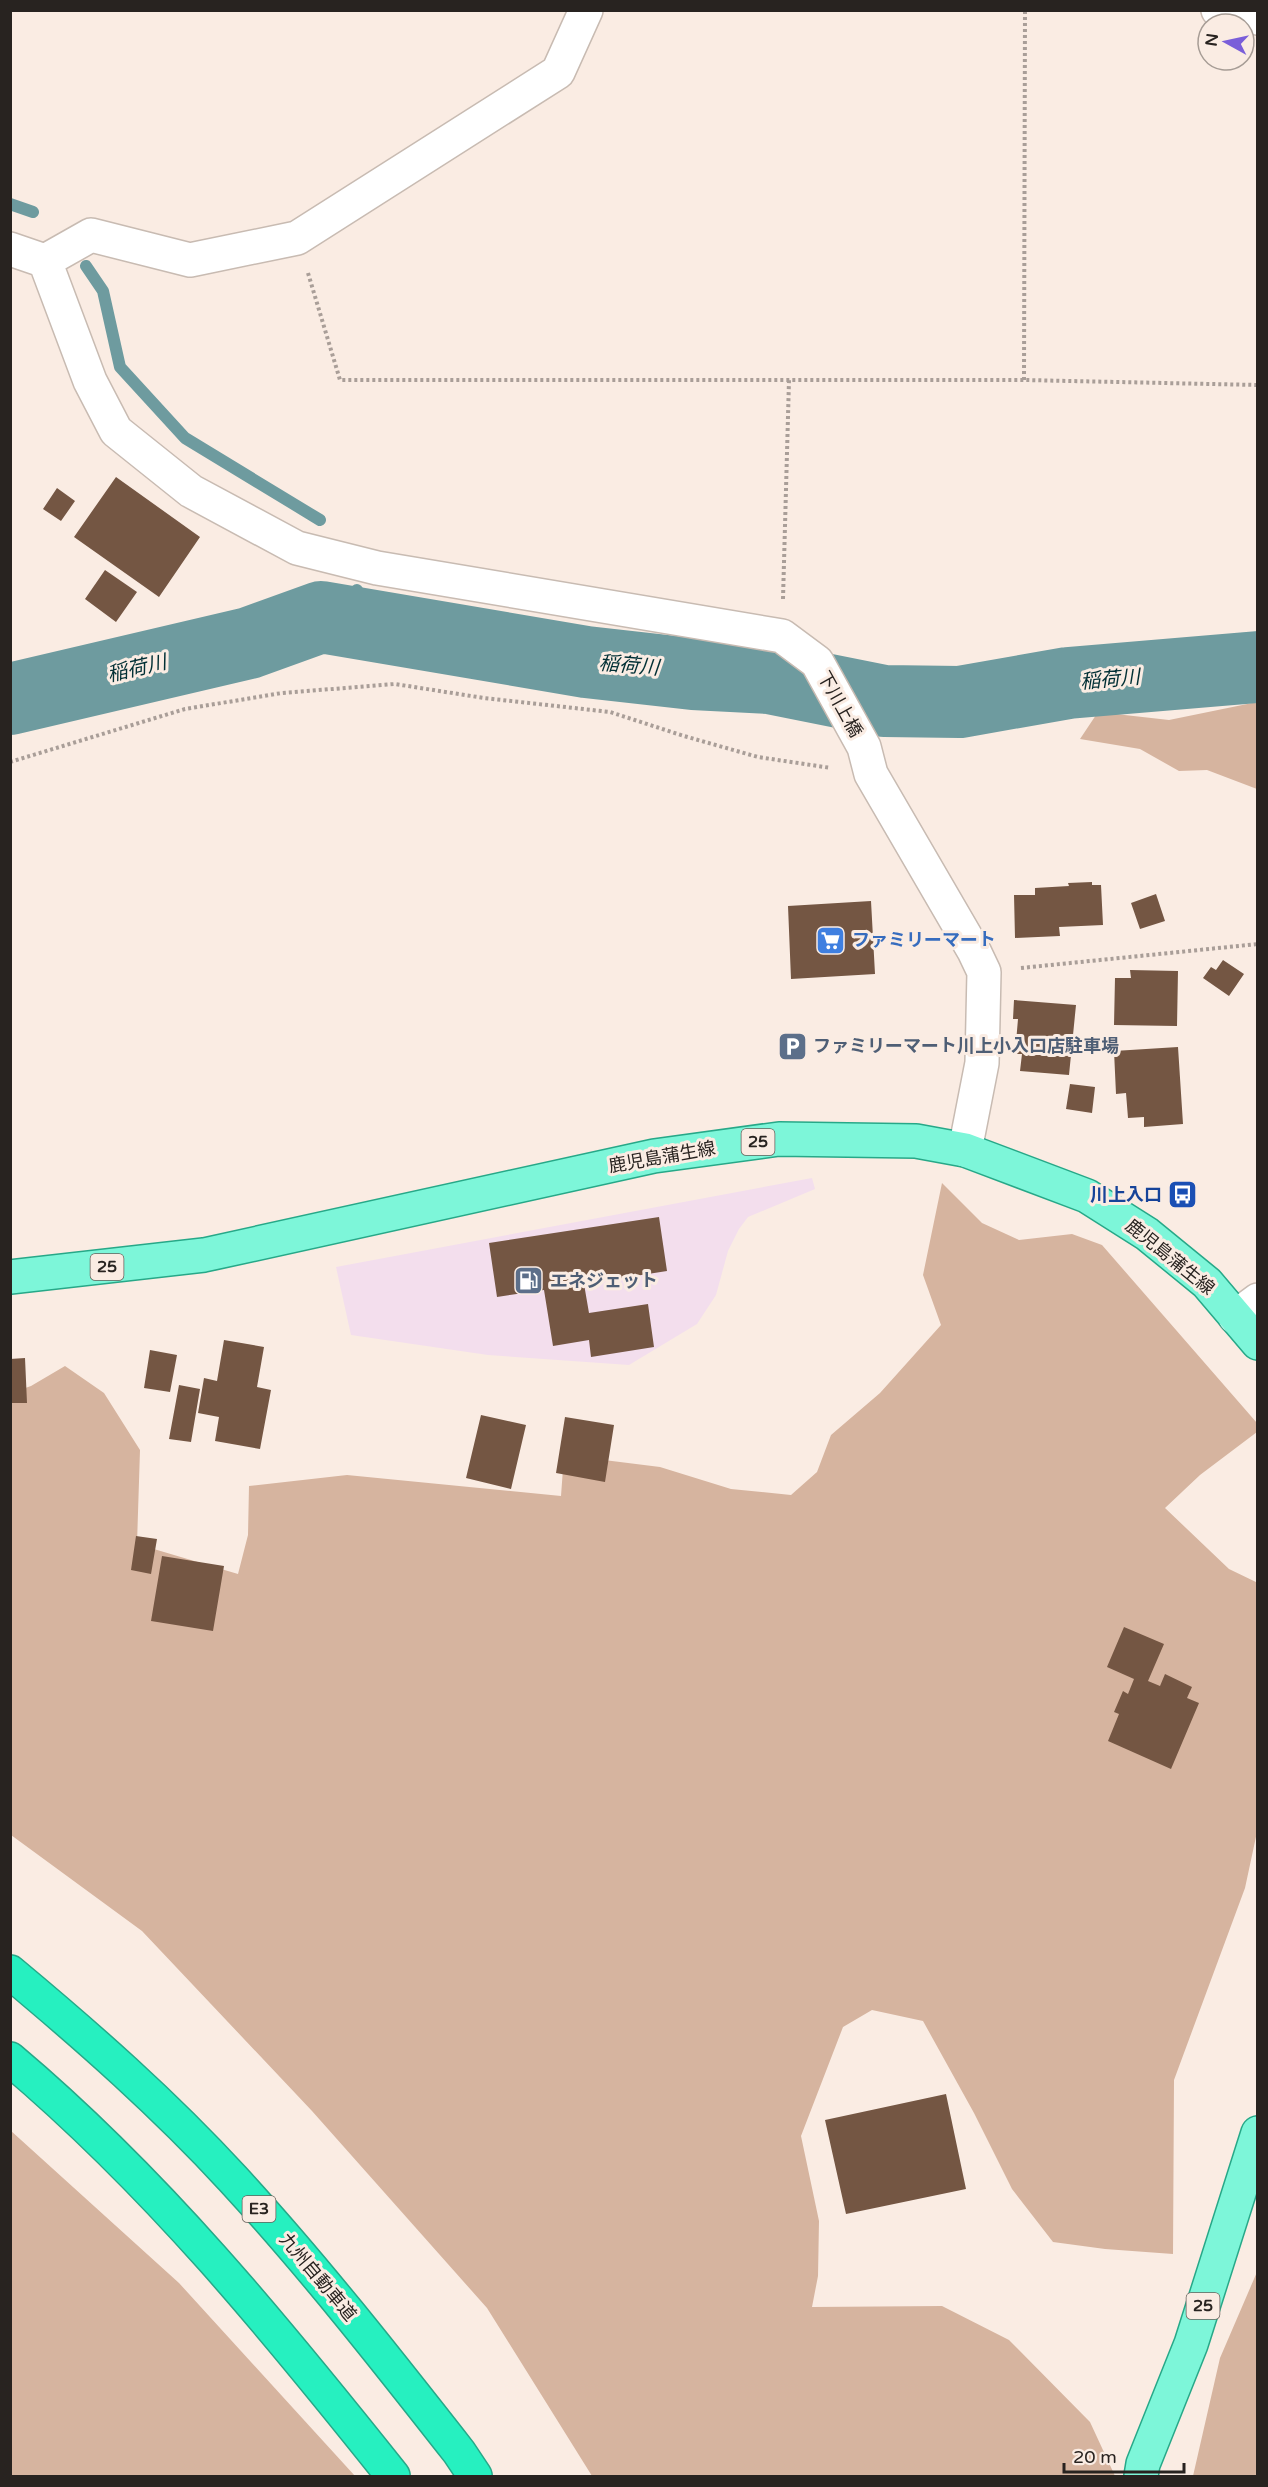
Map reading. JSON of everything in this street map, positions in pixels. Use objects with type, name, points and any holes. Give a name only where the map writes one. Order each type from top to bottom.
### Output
[{"type":"highway","name":"九州自動車道","points":[[10,1972],[113,2059],[232,2178],[334,2294],[459,2452],[475,2476]]},
{"type":"highway","points":[[10,2060],[69,2108],[177,2218],[284,2340],[393,2476]]},
{"type":"main road","name":"鹿児島蒲生線","points":[[10,1277],[204,1255],[654,1156],[778,1139],[836,1138],[915,1141],[965,1150],[1087,1196],[1156,1241],[1207,1283],[1246,1308],[1257,1343]]},
{"type":"main road","name":"25","points":[[1141,2476],[1143,2464],[1191,2343],[1257,2133]]},
{"type":"street","points":[[10,249],[45,261],[91,235],[190,260],[297,238],[558,72],[585,10]]},
{"type":"street","points":[[1218,10],[1257,18]]},
{"type":"street","points":[[45,261],[90,381],[116,431],[191,491],[297,548],[377,568],[782,636]]},
{"type":"street","name":"下川上橋","points":[[782,636],[817,662],[867,761],[984,972]]},
{"type":"street","points":[[965,1150],[982,1063],[984,972]]},
{"type":"path","points":[[1024,10],[1024,380]]},
{"type":"path","points":[[297,238],[340,380],[1024,380],[1257,384]]},
{"type":"path","points":[[782,636],[789,380]]},
{"type":"path","points":[[10,762],[185,709],[282,693],[395,684],[484,698],[610,712],[758,757],[867,761]]},
{"type":"path","points":[[984,972],[1257,944]]},
{"type":"shaded area","points":[[1257,702],[1257,789],[1207,770],[1179,771],[1140,749],[1080,739],[1098,712],[1169,720]]},
{"type":"shaded area","name":"エネジェット","points":[[812,1178],[815,1189],[748,1217],[728,1251],[716,1295],[697,1324],[629,1365],[488,1355],[351,1335],[336,1267]]},
{"type":"shaded area","points":[[942,1183],[982,1223],[1019,1240],[1072,1234],[1102,1245],[1257,1423],[1257,1432],[1200,1475],[1165,1508],[1229,1569],[1258,1583],[1257,1832],[1245,1888],[1174,2080],[1173,2254],[1053,2242],[1012,2189],[974,2113],[923,2021],[872,2010],[843,2027],[801,2136],[819,2221],[818,2276],[812,2307],[942,2306],[1009,2340],[1090,2422],[1115,2476],[592,2476],[487,2308],[312,2111],[142,1931],[11,1835],[11,1393],[31,1386],[65,1366],[104,1393],[140,1450],[137,1544],[238,1574],[248,1535],[249,1486],[347,1475],[561,1496],[564,1455],[660,1467],[731,1489],[791,1495],[817,1472],[831,1435],[880,1393],[941,1325],[923,1275]]},
{"type":"shaded area","points":[[10,2130],[179,2283],[355,2476],[11,2476]]},
{"type":"shaded area","points":[[1257,2272],[1257,2476],[1193,2476],[1220,2358]]},
{"type":"building","points":[[116,477],[200,537],[159,597],[74,537]]},
{"type":"building","points":[[57,488],[75,501],[61,521],[43,509]]},
{"type":"building","points":[[105,570],[137,592],[116,622],[85,599]]},
{"type":"building","points":[[1092,882],[1092,885],[1101,885],[1103,925],[1059,927],[1060,936],[1015,938],[1014,895],[1035,895],[1035,888]]},
{"type":"building","points":[[1156,894],[1165,921],[1140,929],[1131,903]]},
{"type":"building","name":"ファミリーマート","points":[[871,901],[875,974],[791,979],[788,906]]},
{"type":"building","points":[[1223,960],[1244,974],[1229,996],[1203,978],[1211,967],[1216,970]]},
{"type":"building","points":[[1130,970],[1178,971],[1177,1026],[1114,1025],[1115,978],[1131,978]]},
{"type":"building","points":[[1014,1000],[1076,1005],[1069,1075],[1020,1071],[1022,1054],[1015,1054],[1018,1019],[1013,1019]]},
{"type":"building","points":[[1178,1047],[1183,1124],[1144,1127],[1144,1117],[1128,1118],[1126,1093],[1116,1094],[1114,1051]]},
{"type":"building","points":[[1070,1084],[1095,1087],[1092,1113],[1066,1109]]},
{"type":"building","points":[[659,1217],[667,1271],[584,1284],[589,1313],[648,1304],[654,1347],[591,1357],[589,1340],[553,1346],[544,1290],[497,1297],[489,1243]]},
{"type":"building","points":[[224,1340],[264,1347],[257,1387],[271,1390],[260,1449],[215,1441],[219,1417],[198,1413],[204,1378],[217,1381]]},
{"type":"building","points":[[150,1350],[177,1355],[170,1392],[144,1388]]},
{"type":"building","points":[[25,1358],[27,1403],[10,1403],[10,1359]]},
{"type":"building","points":[[179,1385],[200,1389],[191,1442],[169,1439]]},
{"type":"building","points":[[481,1415],[526,1425],[511,1489],[466,1478]]},
{"type":"building","points":[[565,1417],[614,1425],[605,1482],[556,1473]]},
{"type":"building","points":[[136,1536],[157,1539],[151,1574],[131,1570]]},
{"type":"building","points":[[162,1556],[224,1566],[213,1631],[151,1621]]},
{"type":"building","points":[[1124,1627],[1164,1644],[1148,1681],[1160,1686],[1165,1674],[1192,1687],[1187,1698],[1199,1703],[1171,1769],[1108,1741],[1119,1714],[1114,1712],[1123,1691],[1128,1694],[1134,1679],[1107,1667]]},
{"type":"building","points":[[946,2094],[966,2189],[846,2214],[825,2120]]},
{"type":"waterway","points":[[10,204],[33,212]]},
{"type":"waterway","points":[[86,266],[103,291],[120,367],[185,438],[320,520]]},
{"type":"waterway","points":[[357,590],[373,625]]},
{"type":"waterway","name":"稲荷川","points":[[10,699],[249,643],[321,617],[586,662],[693,674],[769,678],[884,701],[960,702],[1068,683],[1258,667]]},
{"type":"place","name":"ファミリーマート","points":[[831,940]]},
{"type":"place","name":"ファミリーマート川上小入口店駐車場","points":[[792,1046]]},
{"type":"place","name":"川上入口","points":[[1183,1195]]},
{"type":"place","name":"エネジェット","points":[[529,1281]]}]
